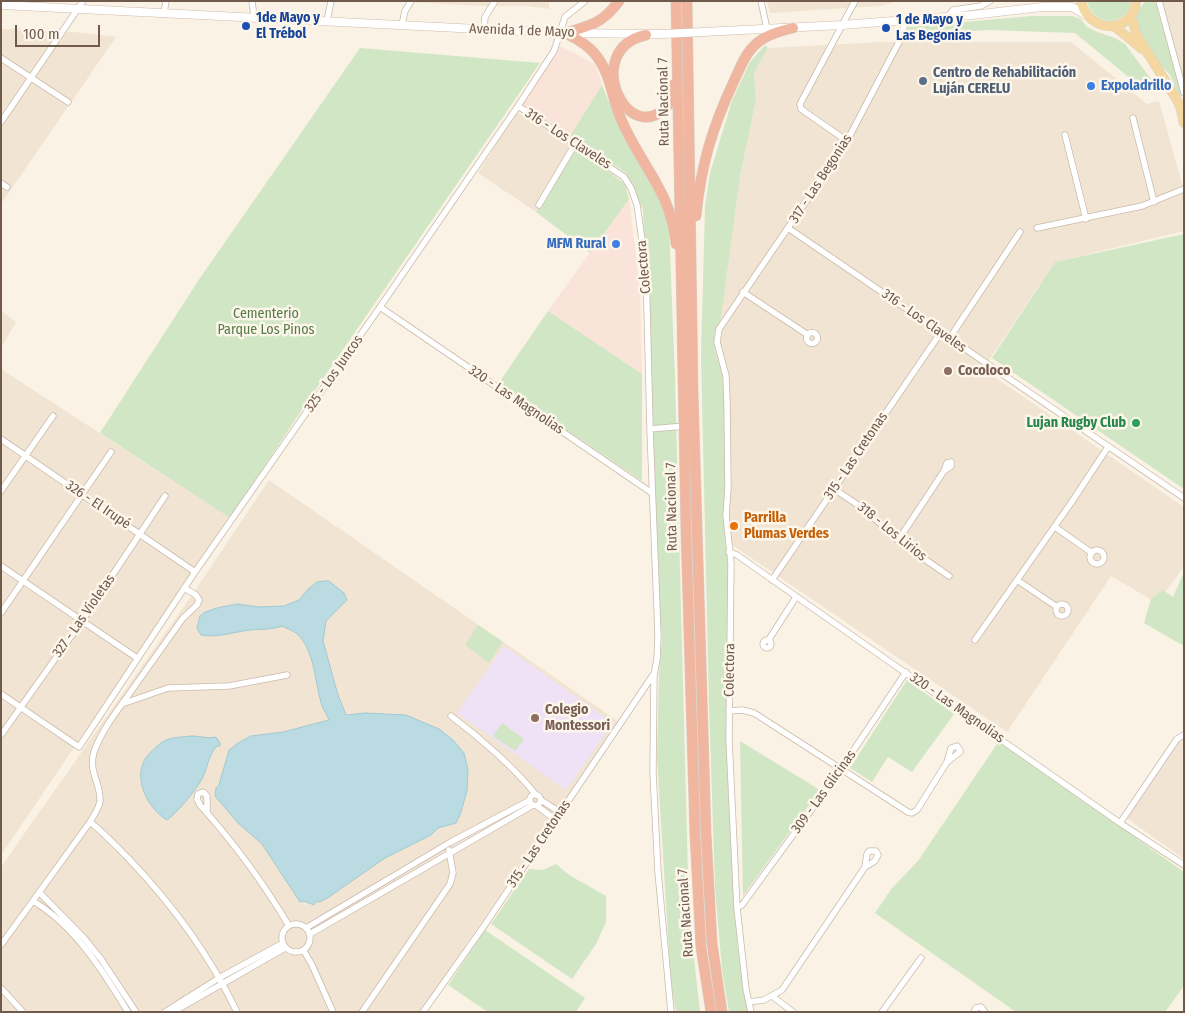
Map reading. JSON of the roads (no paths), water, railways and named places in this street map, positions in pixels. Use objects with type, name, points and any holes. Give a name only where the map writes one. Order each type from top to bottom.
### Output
[{"type":"highway","points":[[562,33],[592,26],[613,10],[619,1]]},
{"type":"highway","name":"Ruta Nacional 7","points":[[676,1],[686,531],[695,835],[701,947],[711,1012]]},
{"type":"highway","name":"Ruta Nacional 7","points":[[688,1],[694,391],[706,833],[712,944],[722,1012]]},
{"type":"highway","points":[[692,265],[698,197],[704,162],[724,102],[754,45],[769,36],[793,28]]},
{"type":"highway","points":[[562,33],[587,45],[598,56],[604,66],[621,120],[628,135],[656,180],[668,207],[682,285]]},
{"type":"highway","points":[[646,35],[628,42],[622,47],[615,58],[614,74],[618,96],[622,104],[630,112],[636,116],[647,116],[666,108],[671,98],[677,65]]},
{"type":"main road","name":"Avenida 1 de Mayo","points":[[1042,7],[1059,1]]},
{"type":"main road","points":[[1081,1],[1086,15],[1090,20],[1101,26],[1114,26],[1126,21],[1138,3]]},
{"type":"main road","name":"Avenida 1 de Mayo","points":[[1,5],[562,33],[646,35],[842,25],[1042,7],[1072,8],[1086,15]]},
{"type":"main road","points":[[1131,16],[1137,36],[1176,98],[1183,119]]},
{"type":"main road","points":[[1114,26],[1148,54]]},
{"type":"main road","points":[[1183,119],[1184,95]]},
{"type":"street","points":[[1,122],[83,1]]},
{"type":"street","points":[[164,13],[166,1]]},
{"type":"street","points":[[252,1],[254,17]]},
{"type":"street","points":[[327,21],[331,1]]},
{"type":"street","points":[[402,25],[405,11],[411,1]]},
{"type":"street","points":[[484,29],[484,17],[495,1]]},
{"type":"street","name":"325 - Los Juncos","points":[[20,707],[79,747],[184,588],[518,106],[554,51],[562,33],[565,16],[585,1]]},
{"type":"street","points":[[761,1],[767,29]]},
{"type":"street","points":[[847,141],[801,109],[800,104],[855,1]]},
{"type":"street","points":[[947,17],[953,10],[981,6],[990,1]]},
{"type":"street","points":[[1159,1],[1184,95]]},
{"type":"street","name":"317 - Las Begonias","points":[[720,329],[743,292],[847,141],[900,40],[906,20]]},
{"type":"street","points":[[1,58],[68,102]]},
{"type":"street","name":"316 - Los Claveles","points":[[518,106],[624,177],[634,196]]},
{"type":"street","points":[[1133,118],[1154,202]]},
{"type":"street","points":[[1064,135],[1086,219]]},
{"type":"street","points":[[538,205],[575,144]]},
{"type":"street","points":[[1,183],[7,187]]},
{"type":"street","points":[[1037,228],[1086,219],[1154,202],[1184,189]]},
{"type":"street","name":"Colectora","points":[[634,196],[646,268],[658,636],[658,653],[654,675],[653,773],[658,872],[671,1012]]},
{"type":"street","name":"316 - Los Claveles","points":[[788,228],[1184,498]]},
{"type":"street","points":[[949,339],[1020,232]]},
{"type":"street","points":[[743,292],[808,335]]},
{"type":"street","name":"320 - Las Magnolias","points":[[380,307],[652,493]]},
{"type":"street","name":"Colectora","points":[[720,329],[717,342],[726,376],[727,394],[728,488],[726,515],[731,563],[729,711],[737,908],[751,1012]]},
{"type":"street","name":"315 - Las Cretonas","points":[[772,580],[941,332]]},
{"type":"street","points":[[1,491],[53,416]]},
{"type":"street","points":[[650,429],[685,426]]},
{"type":"street","name":"326 - El Irupé","points":[[1,439],[195,572]]},
{"type":"street","points":[[975,640],[1108,447]]},
{"type":"street","points":[[1,613],[111,452]]},
{"type":"street","points":[[896,539],[903,532],[944,472]]},
{"type":"street","name":"318 - Los Lirios","points":[[834,489],[861,507],[896,539],[949,576]]},
{"type":"street","name":"327 - Las Violetas","points":[[1,735],[82,621],[165,496]]},
{"type":"street","points":[[1055,526],[1092,553]]},
{"type":"street","name":"320 - Las Magnolias","points":[[729,552],[737,555],[1120,823],[1184,865]]},
{"type":"street","points":[[1,566],[137,658]]},
{"type":"street","points":[[1017,580],[1056,607]]},
{"type":"street","points":[[1,945],[90,822],[100,801],[93,773],[92,759],[104,730],[183,618],[197,605],[199,600],[196,595],[184,588]]},
{"type":"street","points":[[768,640],[796,597]]},
{"type":"street","name":"309 - Las Glicinas","points":[[737,908],[742,905],[841,769],[906,672]]},
{"type":"street","points":[[122,704],[168,688],[229,686],[287,675]]},
{"type":"street","name":"315 - Las Cretonas","points":[[423,1012],[654,675]]},
{"type":"street","points":[[1,694],[20,707]]},
{"type":"street","points":[[729,711],[742,710],[754,713],[900,808],[912,813],[916,810],[947,762]]},
{"type":"street","points":[[451,716],[520,776],[535,801],[556,820]]},
{"type":"street","points":[[1120,823],[1177,739],[1183,735]]},
{"type":"street","points":[[535,801],[560,813]]},
{"type":"street","points":[[306,928],[449,843],[535,801]]},
{"type":"street","points":[[310,934],[535,801]]},
{"type":"street","points":[[207,812],[246,859],[289,926]]},
{"type":"street","points":[[90,822],[160,894],[184,925],[221,981],[237,1012]]},
{"type":"street","points":[[362,1012],[450,884],[453,873],[449,843]]},
{"type":"street","points":[[749,1002],[772,996],[787,984],[865,867]]},
{"type":"street","points":[[39,892],[84,938],[101,959],[136,1012]]},
{"type":"street","points":[[33,901],[46,909],[76,940],[108,980],[128,1012]]},
{"type":"street","points":[[298,924],[306,928],[310,934],[310,944],[304,951],[296,953],[284,945],[283,933],[289,926],[298,924]]},
{"type":"street","points":[[164,1012],[284,945]]},
{"type":"street","points":[[304,951],[333,1012]]},
{"type":"street","points":[[882,1012],[921,958]]},
{"type":"street","points":[[174,1012],[221,981]]},
{"type":"street","points":[[1,988],[23,1012]]},
{"type":"street","points":[[772,996],[794,1012]]},
{"type":"street","points":[[974,1012],[976,1008],[981,1006],[985,1012]]},
{"type":"water","points":[[329,581],[344,593],[347,600],[326,621],[323,641],[338,695],[346,715],[365,713],[406,715],[439,729],[453,740],[464,753],[468,770],[467,791],[456,823],[438,828],[431,835],[385,858],[326,899],[315,902],[314,905],[304,901],[300,902],[262,844],[238,823],[215,796],[229,750],[238,743],[251,736],[283,732],[329,720],[322,706],[311,657],[296,633],[282,626],[213,636],[201,635],[197,628],[200,616],[205,612],[237,604],[259,607],[284,606],[299,600],[317,582]]},
{"type":"water","points":[[192,736],[216,737],[220,746],[217,746],[211,754],[198,786],[181,807],[167,820],[154,809],[144,793],[141,775],[142,767],[146,757],[165,740]]},
{"type":"place","name":"1de Mayo y El Trébol","points":[[246,26]]},
{"type":"place","name":"1 de Mayo y Las Begonias","points":[[886,28]]},
{"type":"place","name":"Centro de Rehabilitación Luján CERELU","points":[[923,81]]},
{"type":"place","name":"Expoladrillo","points":[[1091,86]]},
{"type":"place","name":"MFM Rural","points":[[616,244]]},
{"type":"place","name":"Cocoloco","points":[[948,371]]},
{"type":"place","name":"Lujan Rugby Club","points":[[1136,423]]},
{"type":"place","name":"Parrilla Plumas Verdes","points":[[734,526]]},
{"type":"place","name":"Colegio Montessori","points":[[535,718]]},
{"type":"park label","name":"Cementerio Parque Los Pinos","points":[[266,322]]}]
